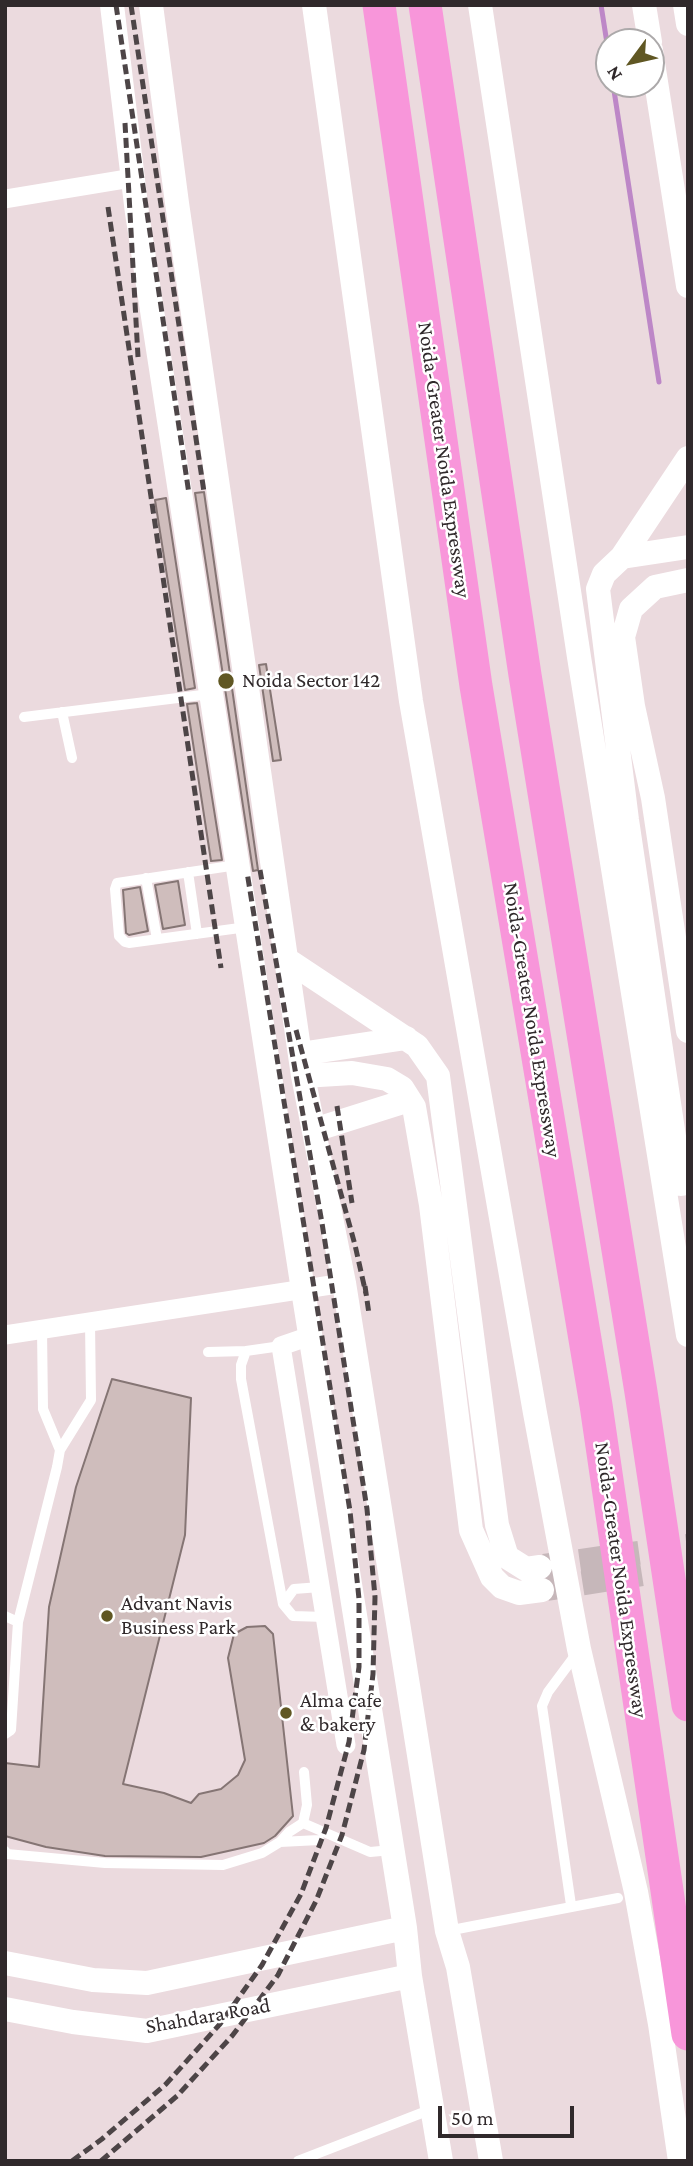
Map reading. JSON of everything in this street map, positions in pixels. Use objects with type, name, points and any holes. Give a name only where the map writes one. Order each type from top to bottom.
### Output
[{"type":"highway","name":"Noida-Greater Noida Expressway","points":[[379,5],[474,673],[596,1405],[678,2026]]},
{"type":"highway","points":[[425,5],[525,675],[641,1392],[688,1705]]},
{"type":"street","points":[[112,5],[132,178],[310,1336],[441,2161]]},
{"type":"street","points":[[151,5],[180,231],[302,1065],[344,1283],[447,1931],[458,1967],[491,2161]]},
{"type":"street","points":[[314,5],[411,701],[535,1413],[579,1649],[636,1892],[678,2026],[680,2161]]},
{"type":"street","points":[[480,5],[579,657],[688,1335]]},
{"type":"street","points":[[644,5],[648,28]]},
{"type":"street","points":[[685,5],[688,24]]},
{"type":"street","points":[[659,98],[688,286]]},
{"type":"street","points":[[5,200],[132,178]]},
{"type":"street","points":[[688,458],[622,557],[604,574],[598,589],[629,834],[688,1233]]},
{"type":"street","points":[[622,557],[688,547]]},
{"type":"street","points":[[688,580],[655,587],[631,609],[623,637],[633,706],[653,798],[688,1031]]},
{"type":"street","points":[[286,959],[417,1046],[438,1076],[497,1525],[507,1557],[541,1578],[519,1593],[502,1587],[492,1577],[471,1530],[431,1205],[414,1107],[402,1088],[387,1079],[302,1065]]},
{"type":"street","points":[[302,1065],[406,1038]]},
{"type":"street","points":[[314,1130],[409,1100]]},
{"type":"street","points":[[5,1335],[344,1283]]},
{"type":"street","points":[[310,1336],[281,1346],[346,1745]]},
{"type":"street","name":"Shahdara Road","points":[[5,1963],[93,1980],[147,1983],[405,1928]]},
{"type":"street","name":"Shahdara Road","points":[[5,2009],[73,2022],[147,2031],[410,1976]]},
{"type":"lane","points":[[24,717],[211,694]]},
{"type":"lane","points":[[62,712],[72,758]]},
{"type":"lane","points":[[238,865],[121,881],[116,886],[119,936],[130,943],[248,927]]},
{"type":"lane","points":[[188,872],[197,934]]},
{"type":"lane","points":[[146,878],[157,939]]},
{"type":"lane","points":[[5,1734],[11,1730],[18,1622],[60,1450],[91,1400],[90,1322]]},
{"type":"lane","points":[[42,1329],[43,1409],[60,1450]]},
{"type":"lane","points":[[208,1352],[246,1351],[281,1346]]},
{"type":"lane","points":[[246,1351],[241,1365],[241,1379],[283,1604],[293,1616],[325,1616]]},
{"type":"lane","points":[[283,1604],[294,1589],[320,1587]]},
{"type":"lane","points":[[5,1616],[18,1622]]},
{"type":"lane","points":[[570,1905],[542,1706],[548,1692],[579,1649]]},
{"type":"lane","points":[[5,1851],[8,1854],[105,1863],[223,1865],[262,1853],[303,1823],[307,1805],[304,1772]]},
{"type":"lane","points":[[303,1823],[370,1852],[393,1850]]},
{"type":"lane","points":[[280,1842],[319,1840]]},
{"type":"lane","points":[[447,1931],[570,1905],[618,1898]]},
{"type":"lane","points":[[298,2161],[434,2115]]},
{"type":"building","points":[[204,492],[258,870],[253,871],[195,493]]},
{"type":"building","points":[[166,498],[195,688],[185,690],[155,500]]},
{"type":"building","points":[[266,664],[281,760],[273,761],[259,665]]},
{"type":"building","points":[[197,703],[222,860],[211,861],[187,704]]},
{"type":"building","points":[[178,881],[185,925],[163,929],[155,885]]},
{"type":"building","points":[[140,887],[148,931],[129,935],[126,933],[123,890]]},
{"type":"building","name":"Advant Navis Business Park","points":[[112,1379],[191,1398],[185,1535],[123,1784],[164,1793],[191,1803],[199,1794],[221,1789],[238,1775],[245,1760],[228,1658],[234,1634],[247,1627],[265,1626],[273,1634],[293,1816],[275,1836],[264,1843],[201,1857],[105,1856],[46,1847],[5,1836],[5,1763],[39,1767],[49,1607],[76,1487]]},
{"type":"waterway","points":[[601,5],[605,28]]},
{"type":"waterway","points":[[615,98],[659,382]]},
{"type":"tunnel","points":[[544,1566],[688,1546]]},
{"type":"tunnel","points":[[547,1589],[688,1567]]},
{"type":"railway","points":[[116,5],[189,494]]},
{"type":"railway","points":[[131,5],[204,492]]},
{"type":"railway","points":[[125,123],[138,357]]},
{"type":"railway","points":[[108,207],[221,968]]},
{"type":"railway","points":[[101,2161],[177,2096],[232,2036],[278,1975],[316,1901],[342,1835],[364,1750],[373,1674],[375,1597],[367,1509],[322,1223],[260,870]]},
{"type":"railway","points":[[72,2161],[166,2084],[220,2024],[262,1965],[301,1894],[326,1828],[349,1742],[359,1667],[359,1599],[350,1511],[247,872]]},
{"type":"railway","points":[[296,1030],[366,1294]]},
{"type":"railway","points":[[337,1106],[352,1203]]},
{"type":"railway","points":[[365,1286],[369,1314]]},
{"type":"place","name":"Noida Sector 142","points":[[226,681]]},
{"type":"place","name":"Advant Navis Business Park","points":[[107,1616]]},
{"type":"place","name":"Alma cafe & bakery","points":[[286,1713]]}]
